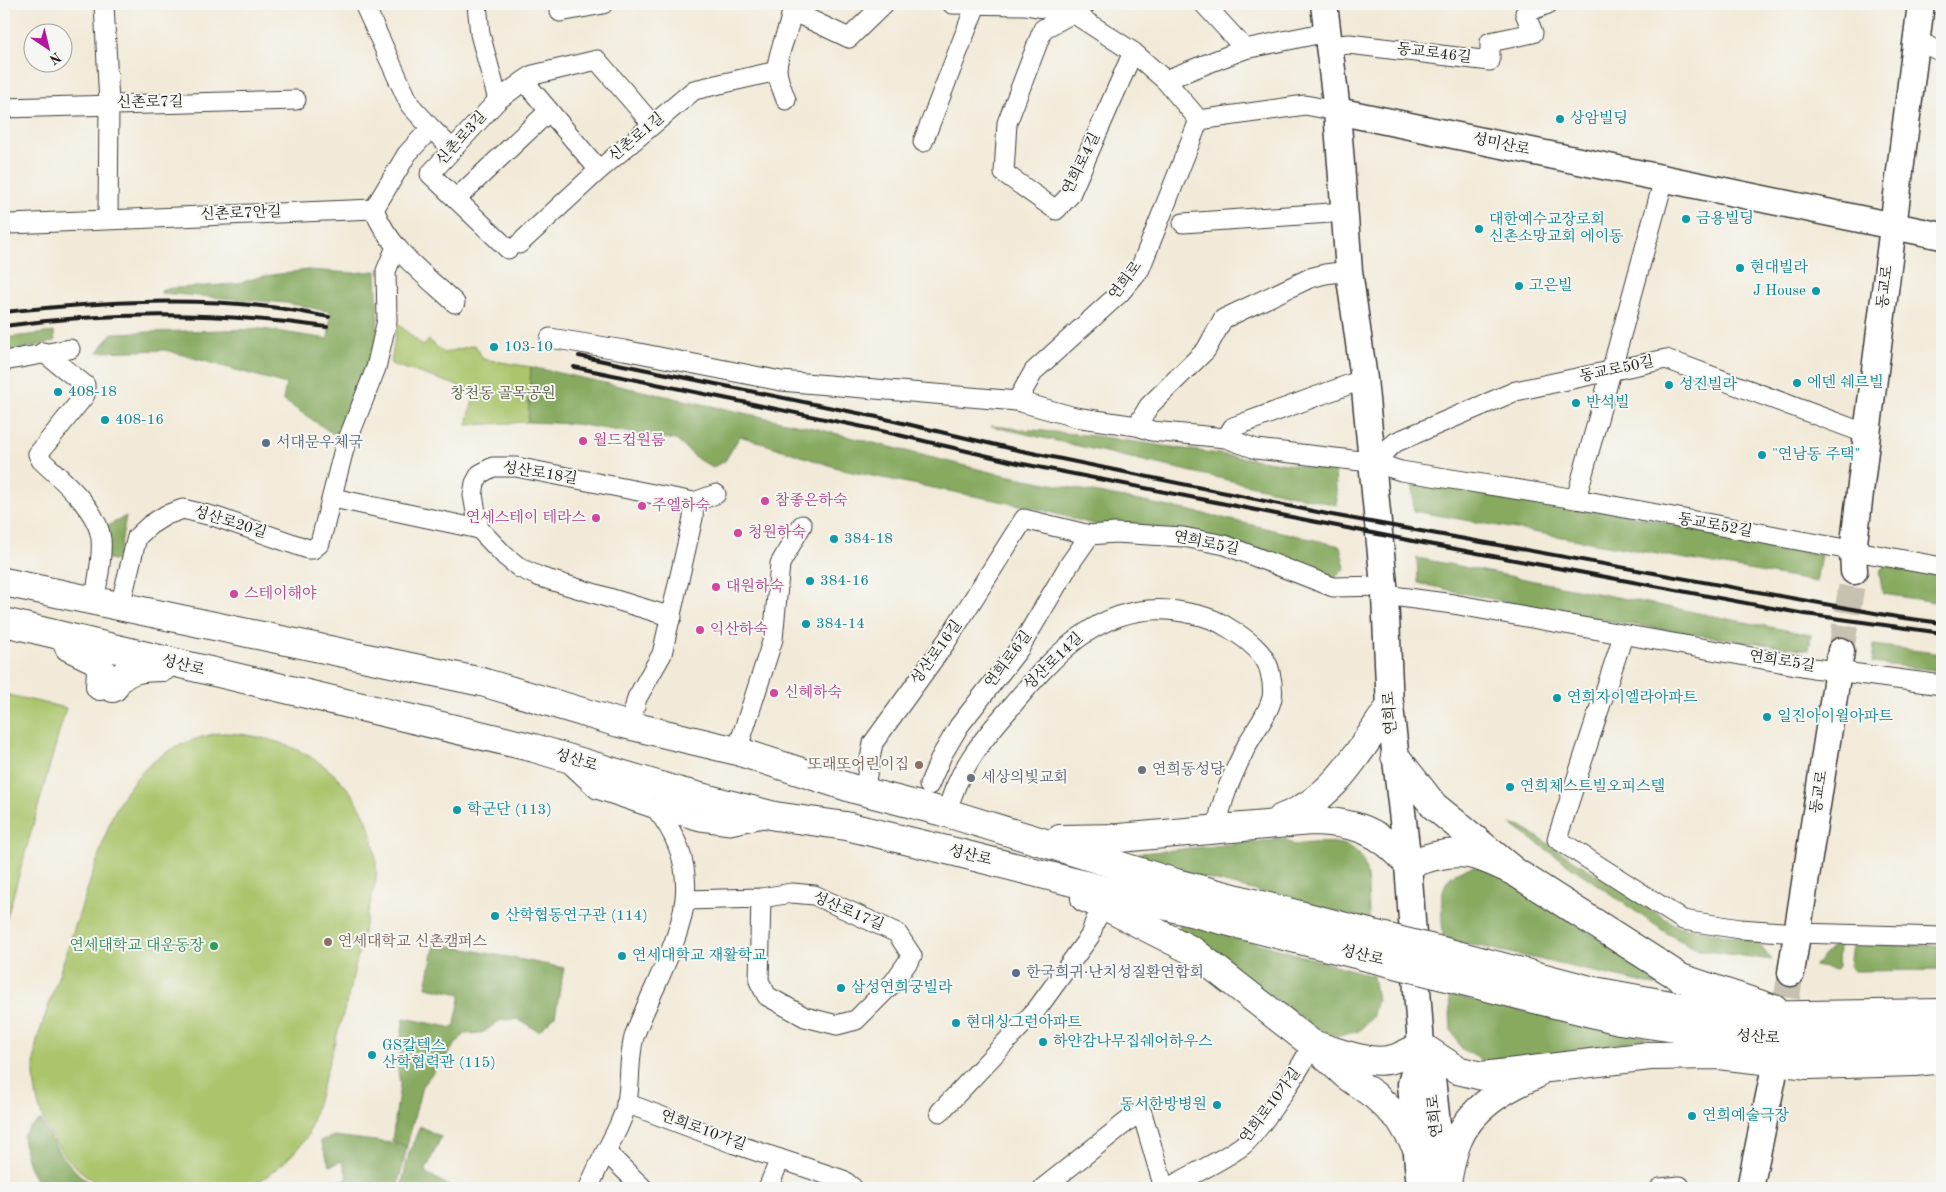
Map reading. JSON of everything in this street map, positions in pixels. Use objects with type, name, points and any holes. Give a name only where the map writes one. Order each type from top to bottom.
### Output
[{"type":"main road","name":"성산로","points":[[4,582],[482,682],[630,726],[737,751],[864,791],[1036,839],[1370,945]]},
{"type":"main road","name":"성산로","points":[[12,624],[188,668],[528,747],[690,794],[775,816],[846,826],[1038,873],[1370,945],[1443,964],[1619,1020],[1759,1040],[1942,1040]]},
{"type":"main road","points":[[12,624],[93,657],[100,666],[107,687],[121,675],[139,668],[188,668]]},
{"type":"main road","points":[[1260,827],[1307,807],[1323,796],[1352,763],[1390,706]]},
{"type":"main road","points":[[1395,756],[1434,806],[1515,872],[1681,978],[1797,1016]]},
{"type":"main road","points":[[1036,839],[1119,838],[1311,821],[1338,822],[1355,825],[1372,832],[1393,846],[1408,864],[1440,854],[1456,852],[1484,857],[1515,872]]},
{"type":"main road","points":[[1038,873],[1077,895],[1105,906],[1193,951],[1312,1044],[1347,1076],[1374,1095],[1400,1119],[1417,1148]]},
{"type":"main road","name":"성산로","points":[[1443,964],[1731,1016],[1942,1013]]},
{"type":"main road","points":[[1312,1044],[1370,1059],[1394,1059],[1421,1046],[1457,1070],[1482,1076],[1650,1056],[1718,1054],[1808,1064],[1916,1062],[1942,1058]]},
{"type":"main road","points":[[1445,1188],[1457,1142],[1476,1111],[1525,1080],[1554,1067]]},
{"type":"street","points":[[104,4],[109,104],[108,218]]},
{"type":"street","points":[[364,4],[410,106],[452,149]]},
{"type":"street","name":"신촌로3길","points":[[477,4],[480,34],[498,100]]},
{"type":"street","points":[[560,8],[604,4]]},
{"type":"street","points":[[786,100],[777,71],[782,42],[792,7],[849,38],[884,4]]},
{"type":"street","points":[[952,4],[1026,5],[1080,9],[1164,80],[1199,120],[1305,105],[1337,111]]},
{"type":"street","points":[[1204,4],[1245,49]]},
{"type":"street","name":"연희로","points":[[1324,4],[1337,111],[1349,272],[1364,379],[1367,461],[1384,590],[1390,706],[1408,864],[1421,1046],[1432,1079],[1445,1188]]},
{"type":"street","name":"동교로46길","points":[[1329,39],[1349,44],[1490,61],[1490,42],[1533,33],[1525,13],[1548,4]]},
{"type":"street","name":"동교로","points":[[1854,561],[1867,434],[1921,4]]},
{"type":"street","points":[[923,142],[976,5]]},
{"type":"street","name":"연희로4길","points":[[1080,9],[1043,29],[1007,123],[1004,173],[1056,210],[1070,195],[1133,52]]},
{"type":"street","points":[[1164,80],[1245,49],[1329,39]]},
{"type":"street","points":[[1916,40],[1942,52]]},
{"type":"street","points":[[599,170],[524,81],[532,75],[597,60],[652,124]]},
{"type":"street","name":"신촌로1길","points":[[513,247],[652,124],[694,90],[777,71]]},
{"type":"street","name":"신촌로3길","points":[[513,247],[430,174],[498,100],[524,81]]},
{"type":"street","name":"신촌로7길","points":[[4,108],[296,100]]},
{"type":"street","points":[[457,198],[549,111]]},
{"type":"street","name":"성미산로","points":[[1337,111],[1942,236]]},
{"type":"street","name":"연희로","points":[[1017,401],[1034,371],[1114,300],[1140,269],[1199,120]]},
{"type":"street","points":[[431,128],[407,154],[374,209],[379,221],[396,247],[454,303]]},
{"type":"street","points":[[1576,500],[1664,180]]},
{"type":"street","name":"신촌로7안길","points":[[10,224],[108,218],[374,209]]},
{"type":"street","points":[[1182,223],[1344,212]]},
{"type":"street","name":"성산로20길","points":[[107,603],[137,537],[166,515],[183,509],[313,549],[320,543],[344,449],[376,368],[387,320],[386,271],[396,247]]},
{"type":"street","points":[[1137,426],[1149,406],[1206,350],[1223,318],[1310,278],[1325,274],[1349,272]]},
{"type":"street","points":[[550,338],[624,350],[781,381],[1017,401],[1075,417],[1137,426],[1152,431],[1226,438],[1256,449],[1367,461]]},
{"type":"street","points":[[4,361],[43,352],[70,350]]},
{"type":"street","points":[[43,352],[85,384],[85,395],[38,454],[41,460],[79,498],[98,530],[107,603]]},
{"type":"street","name":"동교로50길","points":[[1367,461],[1396,442],[1516,391],[1666,359],[1867,434]]},
{"type":"street","points":[[1226,438],[1233,427],[1364,379]]},
{"type":"street","name":"동교로52길","points":[[1367,461],[1400,470],[1576,500],[1854,561],[1942,567]]},
{"type":"street","name":"성산로18길","points":[[479,529],[473,495],[475,483],[480,474],[493,467],[516,467],[694,502]]},
{"type":"street","points":[[630,726],[637,698],[662,654],[672,617],[693,518],[694,502],[716,494]]},
{"type":"street","points":[[333,498],[479,529],[520,568],[564,585],[672,617]]},
{"type":"street","name":"연희로5길","points":[[1024,519],[1090,535],[1116,533],[1183,537],[1225,546],[1333,587],[1384,590],[1623,636],[1840,661],[1942,685]]},
{"type":"street","name":"성산로16길","points":[[864,791],[874,743],[946,642],[1024,519]]},
{"type":"street","points":[[737,751],[773,639],[780,564],[802,525]]},
{"type":"street","name":"연희로6길","points":[[929,785],[942,755],[959,726],[1037,622],[1069,565],[1090,535]]},
{"type":"street","name":"성산로14길","points":[[947,813],[952,789],[984,738],[1037,676],[1066,647],[1086,631],[1130,612],[1158,609],[1187,613],[1212,619],[1223,624],[1262,655],[1270,671],[1272,698],[1225,794],[1217,830]]},
{"type":"street","points":[[1623,636],[1558,839],[1683,920],[1740,929],[1798,933],[1942,937]]},
{"type":"street","name":"동교로","points":[[1791,973],[1840,661]]},
{"type":"street","points":[[563,757],[597,789],[656,809],[701,821],[730,825],[775,816]]},
{"type":"street","points":[[589,1188],[626,1103],[634,1036],[680,927],[686,900],[684,866],[677,841],[669,825],[656,809]]},
{"type":"street","name":"성산로17길","points":[[686,900],[761,898],[792,893],[814,895],[897,933],[912,956],[893,983],[856,1020],[837,1025],[805,1017],[767,996],[759,980],[761,898]]},
{"type":"street","points":[[940,1112],[1037,1010],[1090,936],[1095,921],[1105,906]]},
{"type":"street","name":"연희로10가길","points":[[1168,1188],[1198,1181],[1243,1145],[1298,1071],[1312,1044]]},
{"type":"street","name":"연희로","points":[[1420,1188],[1411,1084],[1421,1046]]},
{"type":"street","points":[[1750,1188],[1773,1076]]},
{"type":"street","name":"연희로10가길","points":[[626,1103],[843,1180],[853,1188]]},
{"type":"street","points":[[1043,1188],[1129,1120],[1142,1113],[1164,1188]]},
{"type":"street","points":[[606,1152],[643,1188]]},
{"type":"street","points":[[768,1188],[780,1159]]},
{"type":"street","points":[[1660,1188],[1680,1186]]},
{"type":"green space","points":[[307,270],[352,273],[376,271],[378,320],[376,341],[338,437],[283,400],[286,384],[165,350],[98,352],[112,333],[262,329],[328,339],[331,312],[287,303],[161,293],[162,289],[237,284],[259,277]]},
{"type":"green space","name":"창천동 골목공원","points":[[397,323],[423,346],[429,340],[444,353],[475,345],[483,359],[531,367],[528,422],[467,425],[475,391],[391,364]]},
{"type":"green space","points":[[54,332],[55,341],[4,354],[4,338]]},
{"type":"green space","points":[[531,367],[818,429],[990,472],[1206,514],[1340,546],[1345,568],[1335,578],[1168,529],[1096,525],[1035,508],[847,471],[740,436],[725,461],[713,467],[699,460],[676,440],[576,424],[528,422]]},
{"type":"green space","points":[[991,426],[1095,436],[1335,471],[1337,505]]},
{"type":"green space","points":[[1412,482],[1624,514],[1821,555],[1816,582],[1414,511]]},
{"type":"green space","points":[[126,516],[118,561],[104,558],[104,528]]},
{"type":"green space","points":[[1417,558],[1811,635],[1809,650],[1613,621],[1515,604],[1418,583]]},
{"type":"green space","points":[[1890,558],[1942,567],[1942,603],[1883,594],[1879,572]]},
{"type":"green space","points":[[1874,645],[1942,654],[1942,671],[1872,663]]},
{"type":"green space","points":[[4,694],[66,708],[4,928]]},
{"type":"green space","name":"연세대학교 대운동장","points":[[219,733],[250,736],[280,743],[307,755],[331,772],[351,793],[366,818],[374,847],[376,879],[348,997],[308,1135],[289,1158],[271,1173],[245,1188],[175,1190],[104,1188],[69,1160],[48,1130],[36,1095],[34,1059],[37,1040],[111,819],[120,802],[130,786],[154,761],[183,744]]},
{"type":"green space","points":[[1510,824],[1522,827],[1677,926],[1755,940],[1772,960],[1699,950],[1668,934]]},
{"type":"green space","points":[[1285,839],[1294,845],[1337,843],[1350,847],[1359,854],[1367,879],[1369,920],[1132,859],[1132,854]]},
{"type":"green space","points":[[1472,867],[1493,869],[1676,990],[1443,938],[1441,904],[1445,884],[1460,871]]},
{"type":"green space","points":[[1180,921],[1373,976],[1377,1000],[1372,1018],[1359,1031],[1339,1036],[1319,1030],[1179,932]]},
{"type":"green space","points":[[1857,942],[1942,946],[1942,970],[1854,971],[1849,966],[1852,945]]},
{"type":"green space","points":[[435,943],[564,968],[555,1016],[539,1031],[517,1019],[501,1020],[482,1033],[464,1034],[422,1086],[407,1146],[392,1141],[400,1085],[397,1062],[404,1018],[454,1028],[461,994],[426,987]]},
{"type":"green space","points":[[1835,944],[1839,944],[1838,967],[1836,970],[1814,966]]},
{"type":"green space","points":[[1449,995],[1649,1038],[1591,1049],[1485,1062],[1462,1049],[1451,1030]]},
{"type":"green space","points":[[41,1120],[64,1158],[80,1175],[97,1188],[43,1188],[38,1182],[28,1164],[23,1136],[30,1127]]},
{"type":"green space","points":[[420,1126],[441,1137],[425,1172],[453,1188],[401,1188],[409,1153]]},
{"type":"green space","points":[[334,1136],[391,1143],[407,1147],[397,1188],[338,1188],[336,1183],[348,1178],[342,1161],[330,1166],[320,1141]]},
{"type":"tunnel","points":[[1841,651],[1854,571]]},
{"type":"tunnel","points":[[1780,1036],[1791,973]]},
{"type":"railway","points":[[4,312],[132,302],[197,302],[270,307],[329,317]]},
{"type":"railway","points":[[4,326],[85,318],[165,315],[246,318],[327,327]]},
{"type":"railway","points":[[579,356],[877,417],[1013,449],[1332,515],[1897,617],[1942,623]]},
{"type":"railway","points":[[574,367],[873,429],[1018,463],[1423,543],[1805,614],[1942,633]]},
{"type":"place","name":"상암빌딩","points":[[1560,119]]},
{"type":"place","name":"금용빌딩","points":[[1686,219]]},
{"type":"place","name":"대한예수교장로회 신촌소망교회 에이동","points":[[1479,229]]},
{"type":"place","name":"현대빌라","points":[[1740,268]]},
{"type":"place","name":"고은빌","points":[[1519,286]]},
{"type":"place","name":"J House","points":[[1816,291]]},
{"type":"place","name":"103-10","points":[[494,347]]},
{"type":"place","name":"에덴 쉐르빌","points":[[1797,383]]},
{"type":"place","name":"성진빌라","points":[[1669,385]]},
{"type":"place","name":"408-18","points":[[58,392]]},
{"type":"place","name":"반석빌","points":[[1576,403]]},
{"type":"place","name":"408-16","points":[[105,420]]},
{"type":"place","name":"월드컵원룸","points":[[583,441]]},
{"type":"place","name":"서대문우체국","points":[[266,443]]},
{"type":"place","name":"\"연남동 주택\"","points":[[1762,455]]},
{"type":"place","name":"참좋은하숙","points":[[765,501]]},
{"type":"place","name":"주엘하숙","points":[[642,506]]},
{"type":"place","name":"연세스테이 테라스","points":[[596,518]]},
{"type":"place","name":"청원하숙","points":[[738,533]]},
{"type":"place","name":"384-18","points":[[834,539]]},
{"type":"place","name":"384-16","points":[[810,581]]},
{"type":"place","name":"대원하숙","points":[[716,587]]},
{"type":"place","name":"스테이해야","points":[[234,594]]},
{"type":"place","name":"384-14","points":[[806,624]]},
{"type":"place","name":"익산하숙","points":[[700,630]]},
{"type":"place","name":"신혜하숙","points":[[774,693]]},
{"type":"place","name":"연희자이엘라아파트","points":[[1557,698]]},
{"type":"place","name":"일진아이윌아파트","points":[[1767,717]]},
{"type":"place","name":"또래또어린이집","points":[[919,765]]},
{"type":"place","name":"연희동성당","points":[[1142,770]]},
{"type":"place","name":"세상의빛교회","points":[[971,778]]},
{"type":"place","name":"연희체스트빌오피스텔","points":[[1510,787]]},
{"type":"place","name":"학군단 (113)","points":[[457,810]]},
{"type":"place","name":"산학협동연구관 (114)","points":[[495,916]]},
{"type":"place","name":"연세대학교 신촌캠퍼스","points":[[328,942]]},
{"type":"place","name":"연세대학교 대운동장","points":[[214,946]]},
{"type":"place","name":"연세대학교 재활학교","points":[[622,956]]},
{"type":"place","name":"한국희귀·난치성질환연합회","points":[[1016,973]]},
{"type":"place","name":"삼성연희궁빌라","points":[[841,988]]},
{"type":"place","name":"현대싱그런아파트","points":[[956,1023]]},
{"type":"place","name":"하얀감나무집쉐어하우스","points":[[1043,1042]]},
{"type":"place","name":"GS칼텍스 산학협력관 (115)","points":[[372,1055]]},
{"type":"place","name":"동서한방병원","points":[[1217,1105]]},
{"type":"place","name":"연희예술극장","points":[[1692,1116]]}]
